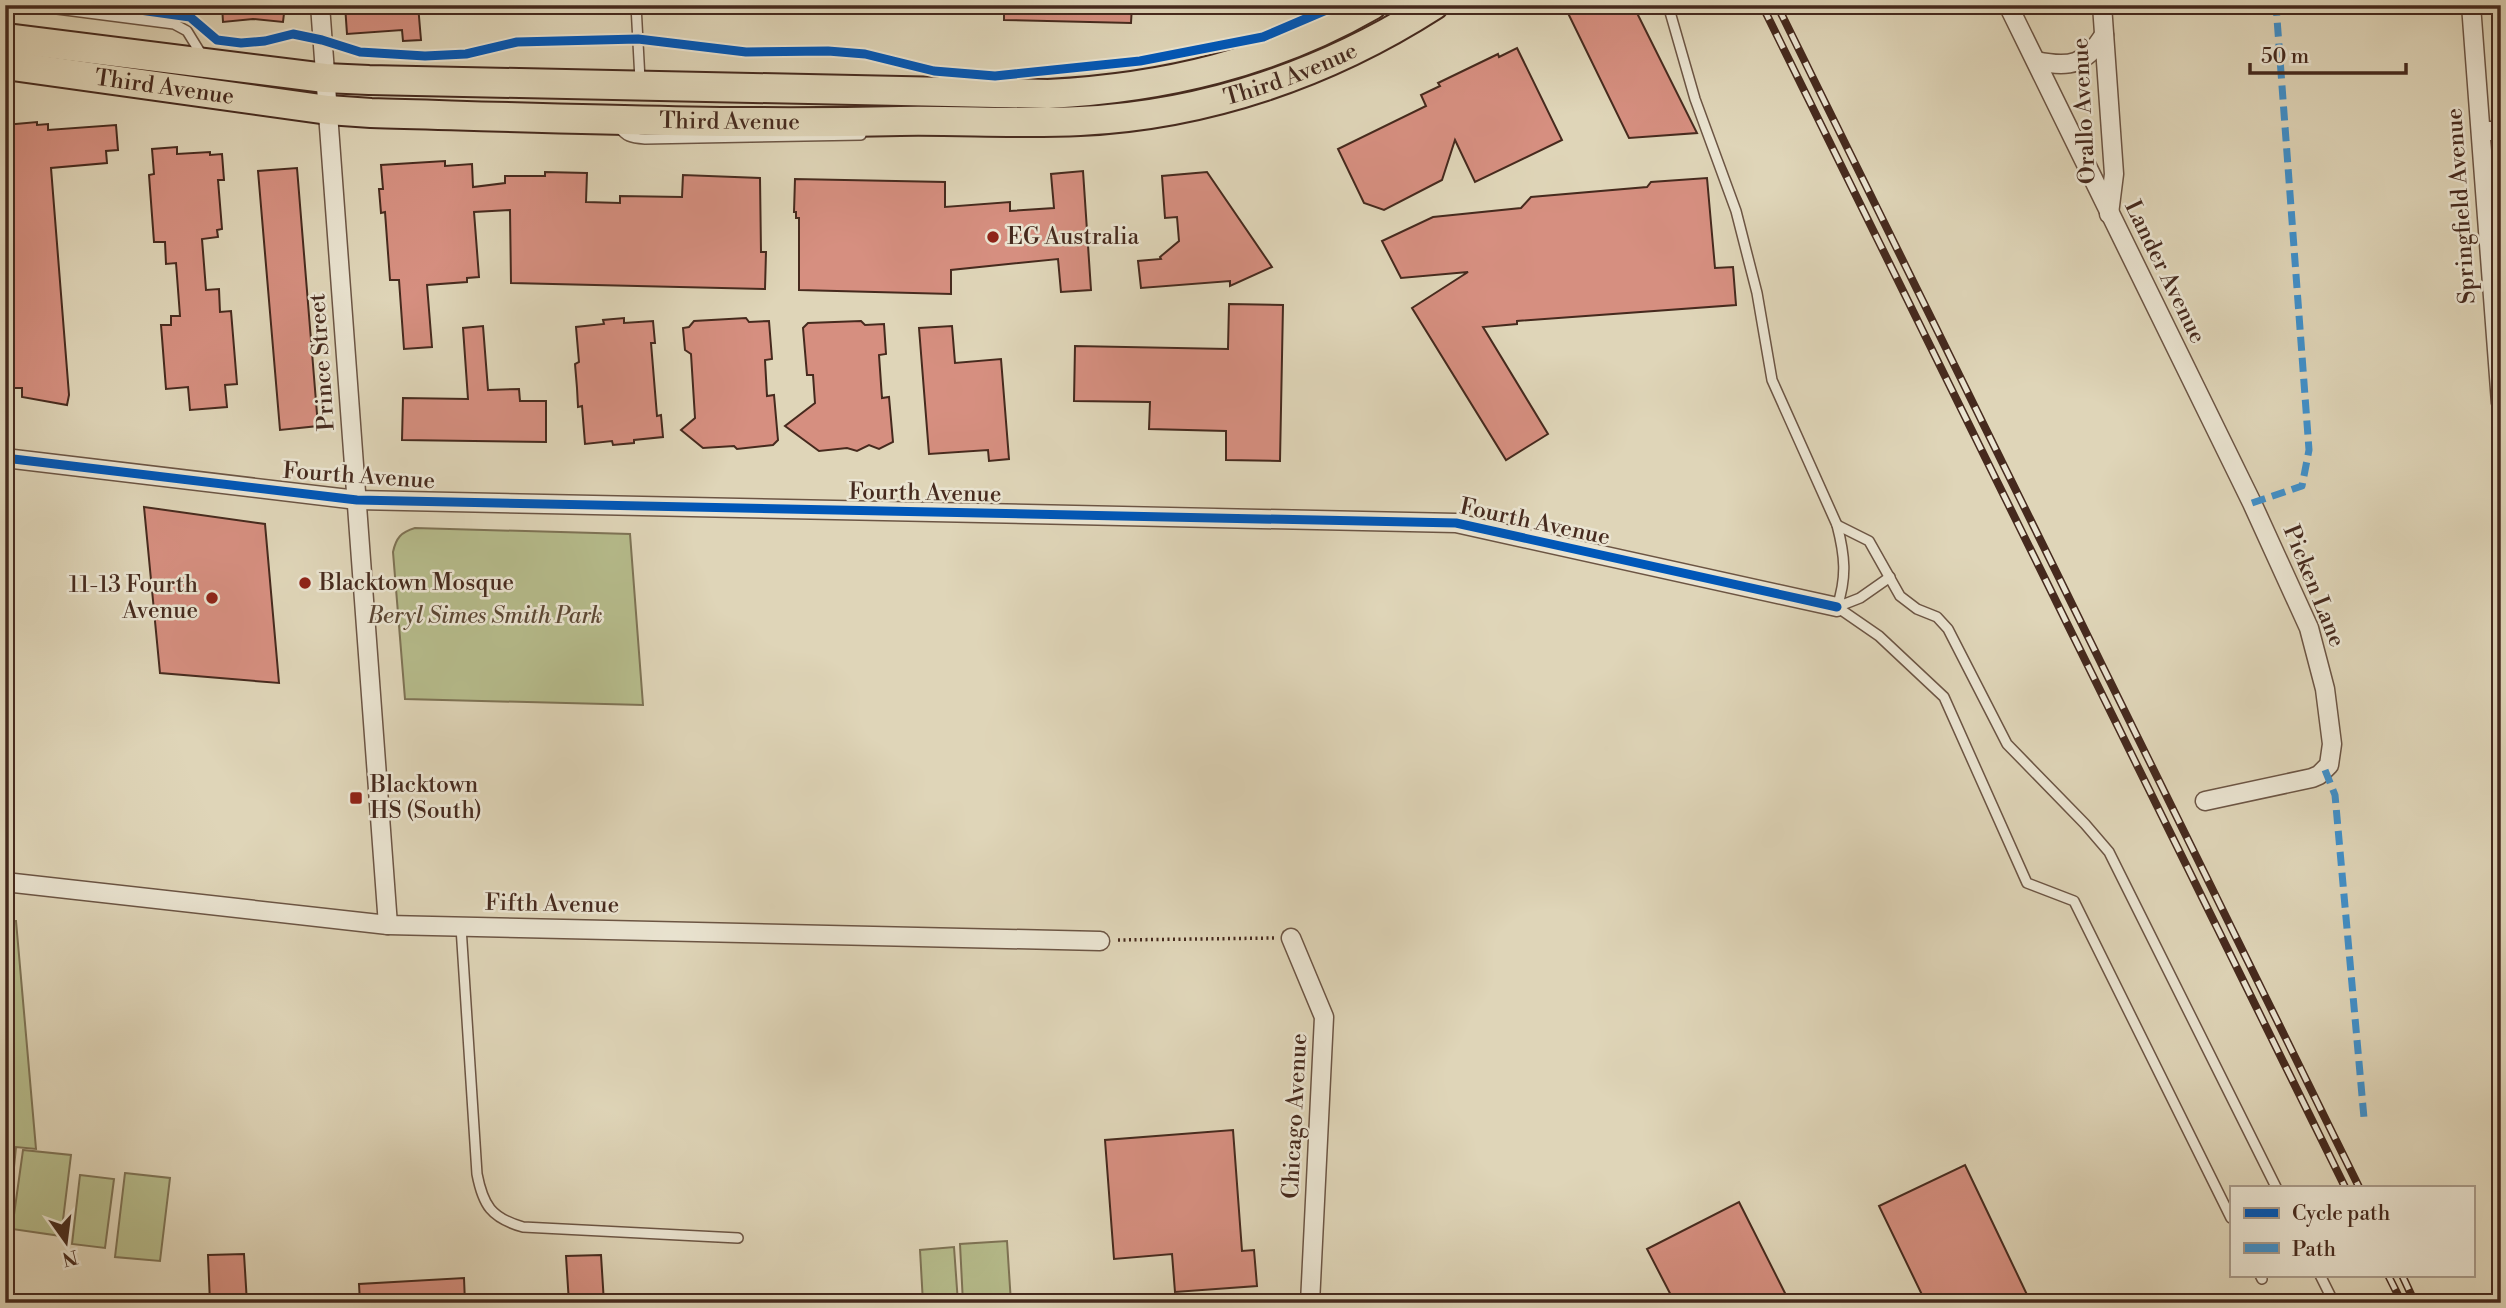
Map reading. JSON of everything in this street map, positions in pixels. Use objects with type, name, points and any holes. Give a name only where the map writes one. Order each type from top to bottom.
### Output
[{"type":"main road","name":"Third Avenue","points":[[5,38],[326,78],[995,95],[1048,94],[1128,88],[1209,72],[1307,38],[1372,5]]},
{"type":"main road","name":"Third Avenue","points":[[5,65],[328,110],[789,123],[1083,121],[1144,115],[1218,101],[1290,79],[1394,31],[1434,5]]},
{"type":"street","name":"Prince Street","points":[[320,5],[388,925]]},
{"type":"street","name":"Lander Avenue","points":[[2008,5],[2252,503]]},
{"type":"street","name":"Orallo Avenue","points":[[2102,5],[2114,174],[2109,214]]},
{"type":"street","name":"Springfield Avenue","points":[[2471,5],[2501,403]]},
{"type":"street","points":[[2036,61],[2058,65],[2077,62],[2094,51],[2104,36]]},
{"type":"street","points":[[2480,131],[2501,131]]},
{"type":"street","name":"Fourth Avenue","points":[[5,458],[357,500],[1456,523],[1837,607]]},
{"type":"street","name":"Picken Lane","points":[[2205,801],[2312,778],[2325,770],[2331,759],[2329,712],[2315,645],[2252,503]]},
{"type":"street","name":"Fifth Avenue","points":[[5,882],[388,925],[1100,940]]},
{"type":"street","name":"Chicago Avenue","points":[[1291,938],[1324,1017],[1310,1303]]},
{"type":"lane","points":[[26,5],[174,24],[187,31],[206,63]]},
{"type":"lane","points":[[636,5],[640,86]]},
{"type":"lane","points":[[1668,5],[1695,99],[1736,211],[1757,293],[1772,380],[1837,525],[1843,548],[1844,571],[1844,586],[1837,607]]},
{"type":"lane","points":[[614,120],[625,136],[645,139],[873,134]]},
{"type":"lane","points":[[886,132],[945,120]]},
{"type":"lane","points":[[1837,525],[1868,541],[1900,596],[1917,609],[1937,617],[1948,629],[2007,744],[2109,852],[2276,1186]]},
{"type":"lane","points":[[1837,607],[1860,598],[1890,577]]},
{"type":"lane","points":[[1837,607],[1879,636],[1944,697],[2027,883],[2074,901],[2230,1216]]},
{"type":"lane","points":[[461,927],[477,1174],[481,1194],[493,1213],[523,1227],[738,1238]]},
{"type":"lane","points":[[2320,1276],[2334,1303]]},
{"type":"path","points":[[1100,940],[1291,938]]},
{"type":"green space","name":"Beryl Simes Smith Park","points":[[415,528],[630,534],[643,705],[405,699],[393,552],[400,536]]},
{"type":"green space","points":[[5,921],[16,921],[36,1149],[16,1147],[8,1228],[5,1228]]},
{"type":"green space","points":[[23,1150],[71,1155],[61,1236],[12,1229]]},
{"type":"green space","points":[[125,1173],[170,1178],[160,1261],[115,1257]]},
{"type":"green space","points":[[80,1175],[114,1179],[105,1248],[72,1244]]},
{"type":"green space","points":[[1007,1241],[1011,1303],[963,1303],[960,1244]]},
{"type":"green space","points":[[954,1247],[958,1303],[923,1303],[920,1250]]},
{"type":"building","points":[[222,5],[285,5],[283,22],[253,19],[223,22]]},
{"type":"building","points":[[345,5],[418,5],[421,40],[403,41],[402,30],[347,34]]},
{"type":"building","points":[[1004,5],[1132,5],[1131,23],[1004,20]]},
{"type":"building","points":[[1564,5],[1633,5],[1697,133],[1629,138]]},
{"type":"building","points":[[1517,48],[1562,140],[1475,182],[1455,140],[1442,180],[1384,210],[1364,203],[1338,149],[1426,106],[1421,95],[1440,86],[1438,83],[1498,54],[1499,57]]},
{"type":"building","points":[[37,122],[37,125],[48,124],[48,130],[116,125],[118,150],[106,151],[107,163],[51,168],[69,395],[67,405],[22,397],[22,388],[14,388],[13,370],[5,370],[6,293],[14,293],[14,279],[10,235],[5,235],[5,125]]},
{"type":"building","points":[[177,147],[177,154],[222,154],[224,180],[218,180],[222,229],[217,230],[218,237],[202,239],[206,290],[219,289],[220,312],[231,311],[237,384],[225,385],[227,407],[190,410],[188,387],[166,389],[161,325],[171,325],[171,316],[180,316],[176,263],[166,264],[165,242],[154,242],[149,175],[154,174],[152,149]]},
{"type":"building","points":[[445,161],[445,166],[472,164],[473,187],[505,183],[505,176],[545,176],[545,172],[587,173],[586,202],[620,203],[620,196],[682,197],[683,175],[760,178],[761,252],[766,252],[765,289],[511,283],[510,210],[474,212],[479,277],[467,278],[467,282],[427,285],[432,347],[404,349],[399,280],[390,280],[385,212],[381,213],[381,165]]},
{"type":"building","points":[[297,168],[318,426],[280,430],[258,171]]},
{"type":"building","points":[[1083,171],[1091,290],[1061,292],[1058,259],[951,270],[951,294],[799,290],[799,218],[796,218],[794,212],[795,179],[945,182],[945,207],[1010,202],[1010,211],[1054,208],[1051,174]]},
{"type":"building","points":[[1207,172],[1272,267],[1230,286],[1230,281],[1141,288],[1138,261],[1161,259],[1160,257],[1179,241],[1177,217],[1165,218],[1162,176]]},
{"type":"building","points":[[1707,178],[1715,268],[1733,267],[1736,305],[1517,321],[1517,324],[1483,327],[1548,434],[1506,460],[1412,308],[1468,272],[1401,278],[1382,241],[1433,217],[1521,208],[1531,197],[1647,187],[1651,182]]},
{"type":"building","points":[[1229,304],[1283,305],[1280,461],[1226,460],[1226,431],[1149,429],[1150,402],[1074,401],[1075,346],[1228,349]]},
{"type":"building","points":[[624,318],[624,323],[653,321],[655,343],[651,343],[657,416],[661,415],[663,437],[613,445],[612,441],[585,444],[582,406],[578,407],[575,364],[579,362],[576,327],[604,324],[603,320]]},
{"type":"building","points":[[746,318],[749,322],[769,321],[772,359],[765,360],[767,396],[774,395],[778,440],[773,445],[737,449],[734,446],[703,448],[681,430],[695,418],[691,354],[685,350],[683,328],[689,327],[694,321]]},
{"type":"building","points":[[861,321],[865,325],[884,324],[886,354],[879,355],[882,398],[889,397],[893,442],[879,449],[869,445],[857,451],[847,448],[819,451],[785,426],[815,403],[813,375],[807,375],[803,328],[808,323]]},
{"type":"building","points":[[483,326],[488,390],[519,389],[520,401],[546,401],[546,442],[402,440],[403,398],[468,399],[463,328]]},
{"type":"building","points":[[952,326],[955,363],[1001,359],[1009,459],[989,461],[988,450],[929,454],[919,328]]},
{"type":"building","name":"11-13 Fourth Avenue","points":[[144,507],[265,524],[279,683],[160,673]]},
{"type":"building","points":[[1233,1130],[1242,1251],[1254,1250],[1257,1286],[1175,1292],[1172,1254],[1114,1259],[1105,1140]]},
{"type":"building","points":[[1965,1165],[2031,1303],[1926,1303],[1879,1206]]},
{"type":"building","points":[[1739,1202],[1790,1303],[1675,1303],[1647,1249]]},
{"type":"building","points":[[244,1254],[247,1303],[210,1303],[208,1255]]},
{"type":"building","points":[[601,1255],[604,1303],[569,1303],[566,1256]]},
{"type":"building","points":[[464,1278],[465,1303],[360,1303],[359,1284]]},
{"type":"railway","points":[[1762,5],[2345,1186]]},
{"type":"railway","points":[[1777,5],[2359,1186]]},
{"type":"railway","points":[[2388,1276],[2402,1303]]},
{"type":"railway","points":[[2402,1276],[2415,1303]]},
{"type":"marked path","points":[[2252,503],[2302,486],[2309,450],[2276,5]]},
{"type":"marked path","points":[[2325,770],[2335,795],[2364,1118]]},
{"type":"cycle path","points":[[104,5],[190,17],[217,40],[241,43],[265,41],[293,34],[360,52],[425,56],[466,54],[517,42],[638,39],[746,52],[828,51],[865,54],[934,71],[995,76],[1140,61],[1263,37],[1338,5]]},
{"type":"cycle path","points":[[5,458],[357,500],[1456,523],[1837,607]]},
{"type":"place","name":"EG Australia","points":[[993,237]]},
{"type":"place","name":"Blacktown Mosque","points":[[305,583]]},
{"type":"place","name":"11-13 Fourth Avenue","points":[[212,598]]},
{"type":"place","name":"Blacktown HS (South)","points":[[356,798]]}]
